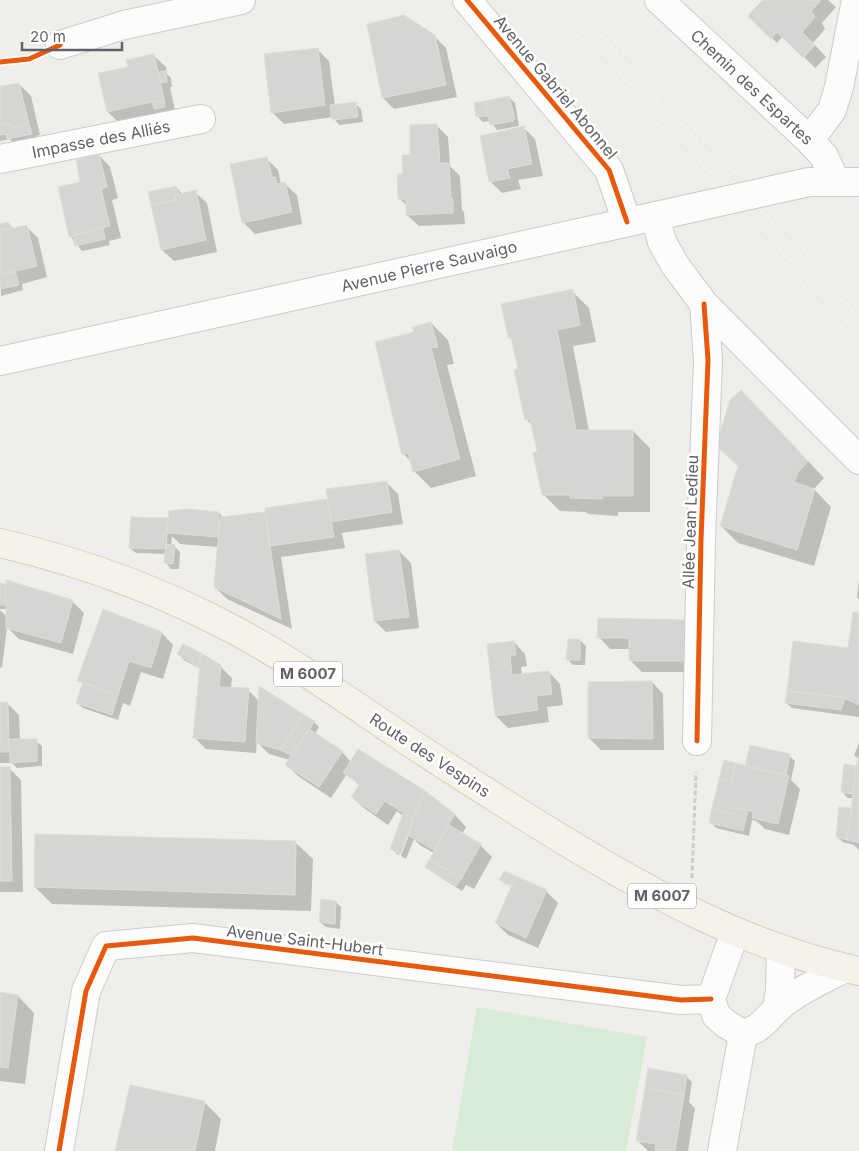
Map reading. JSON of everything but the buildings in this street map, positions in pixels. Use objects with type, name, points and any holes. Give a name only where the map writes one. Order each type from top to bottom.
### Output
[{"type":"main road","name":"Route des Vespins","points":[[0,543],[38,552],[106,573],[181,604],[236,631],[312,676],[464,779],[590,856],[691,912],[781,950],[852,970]]},
{"type":"street","points":[[60,45],[124,25],[242,0]]},
{"type":"street","name":"Avenue Gabriel Abonnel","points":[[467,0],[609,170],[628,222]]},
{"type":"street","name":"Chemin des Espartes","points":[[660,0],[807,138],[824,156],[834,182]]},
{"type":"street","points":[[807,138],[818,129],[832,110],[839,87],[856,0]]},
{"type":"street","name":"Impasse des Alliés","points":[[0,159],[201,119]]},
{"type":"street","name":"Avenue Pierre Sauvaigo","points":[[0,361],[665,214],[834,182]]},
{"type":"street","points":[[665,214],[662,242],[674,265],[704,304],[859,460]]},
{"type":"street","name":"Allée Jean Ledieu","points":[[696,741],[708,360],[704,304]]},
{"type":"street","points":[[735,932],[711,999],[716,1015],[726,1024],[743,1034],[754,1031],[764,1023],[777,1007],[790,998],[852,970]]},
{"type":"street","name":"Avenue Saint-Hubert","points":[[59,1151],[86,991],[106,946],[193,938],[681,1000],[711,999]]},
{"type":"street","points":[[777,1007],[780,991],[781,950]]},
{"type":"street","points":[[722,1151],[743,1034]]},
{"type":"path","points":[[691,912],[696,741]]},
{"type":"green space","points":[[477,1007],[647,1037],[626,1151],[452,1151]]},
{"type":"railway","points":[[550,0],[859,342]]},
{"type":"railway","points":[[573,0],[859,315]]},
{"type":"cycle path","points":[[467,0],[609,170],[627,222]]},
{"type":"cycle path","points":[[0,62],[29,59],[60,45]]},
{"type":"cycle path","points":[[697,741],[701,540],[708,360],[704,304]]},
{"type":"cycle path","points":[[59,1151],[86,991],[106,946],[193,938],[681,1000],[711,999]]}]
